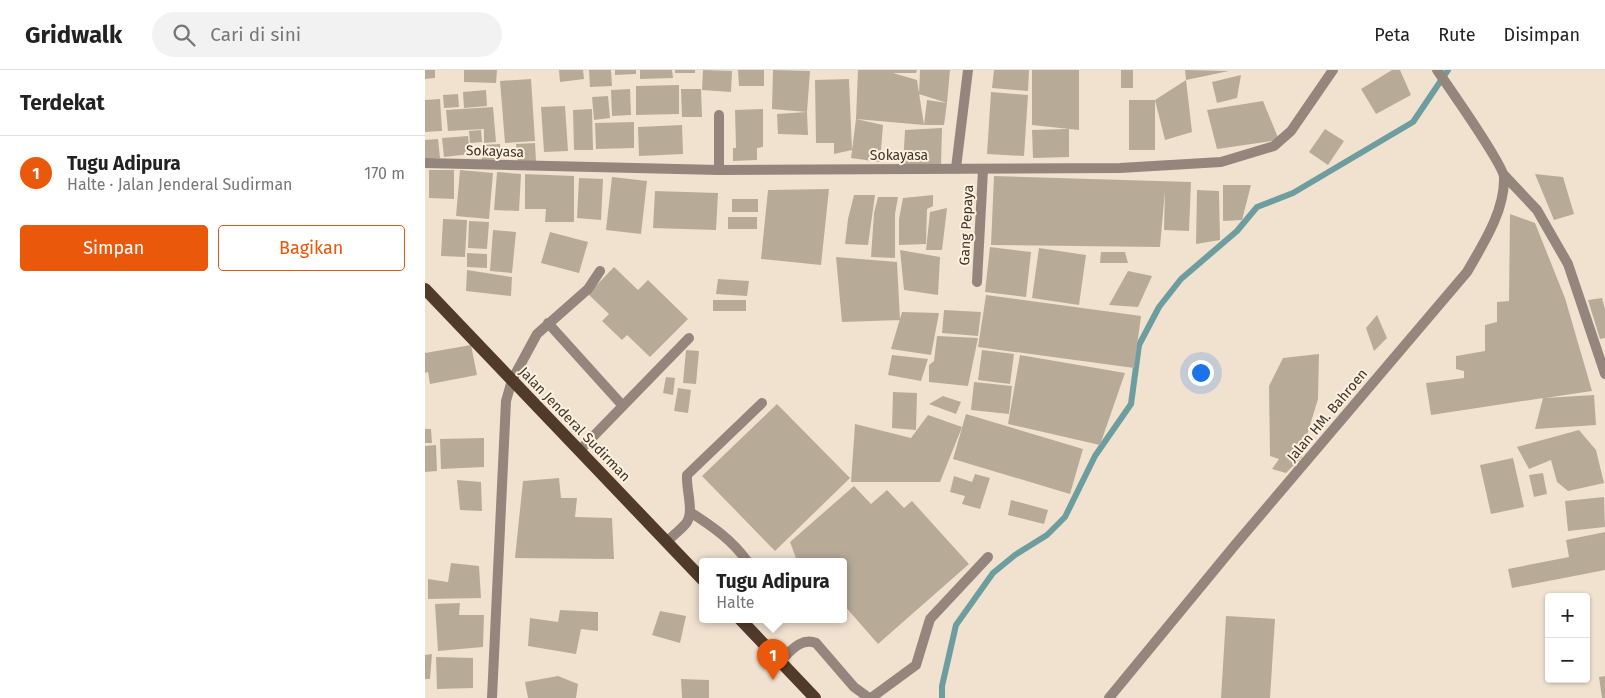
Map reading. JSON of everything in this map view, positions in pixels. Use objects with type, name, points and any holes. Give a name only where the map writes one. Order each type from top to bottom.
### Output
[{"type":"main road","name":"Jalan Jenderal Sudirman","points":[[425,289],[699,576]]},
{"type":"main road","points":[[744,623],[815,698]]},
{"type":"street","points":[[956,168],[968,70]]},
{"type":"street","name":"Sokayasa","points":[[425,163],[719,170],[956,168],[983,170],[1120,168],[1221,162],[1274,146],[1291,131],[1333,70]]},
{"type":"street","points":[[1437,70],[1478,131],[1504,176],[1537,210],[1568,264],[1605,374]]},
{"type":"street","points":[[719,115],[719,170]]},
{"type":"street","name":"Gang Pepaya","points":[[977,282],[983,170]]},
{"type":"street","name":"Jalan HM. Bahroen","points":[[1109,698],[1235,545],[1467,272],[1490,232],[1501,199],[1504,176]]},
{"type":"street","points":[[492,698],[505,415],[512,380],[532,341],[548,323],[588,289],[600,271]]},
{"type":"street","points":[[548,323],[623,406]]},
{"type":"street","points":[[580,450],[689,338]]},
{"type":"street","points":[[667,542],[687,521],[690,512],[686,489],[687,475],[762,403]]},
{"type":"street","points":[[690,512],[715,528],[738,549],[745,558]]},
{"type":"street","points":[[781,661],[803,642],[809,641],[815,644],[854,687],[870,698],[916,666],[930,619],[988,557]]},
{"type":"building","points":[[425,70],[435,70],[435,78],[425,79]]},
{"type":"building","points":[[464,70],[497,70],[496,83],[464,82]]},
{"type":"building","points":[[559,70],[583,70],[584,79],[560,82]]},
{"type":"building","points":[[589,70],[611,70],[612,86],[590,87]]},
{"type":"building","points":[[615,70],[636,70],[636,74],[615,75]]},
{"type":"building","points":[[640,70],[672,70],[673,78],[640,79]]},
{"type":"building","points":[[675,70],[695,70],[695,73],[675,73]]},
{"type":"building","points":[[703,70],[732,71],[731,92],[702,90]]},
{"type":"building","points":[[738,70],[764,70],[764,86],[739,86]]},
{"type":"building","points":[[773,70],[810,71],[807,112],[772,109]]},
{"type":"building","points":[[858,70],[917,70],[916,73],[893,73],[917,80],[924,125],[856,119]]},
{"type":"building","points":[[920,70],[950,70],[947,103],[919,94]]},
{"type":"building","points":[[994,70],[1029,70],[1028,91],[992,88]]},
{"type":"building","points":[[1032,70],[1079,70],[1079,130],[1032,125]]},
{"type":"building","points":[[1121,70],[1133,70],[1133,88],[1121,88]]},
{"type":"building","points":[[1185,70],[1229,71],[1186,80]]},
{"type":"building","points":[[1392,70],[1400,70],[1411,95],[1376,114],[1361,89]]},
{"type":"building","points":[[1241,75],[1237,98],[1217,103],[1212,82]]},
{"type":"building","points":[[531,79],[535,141],[505,143],[500,81]]},
{"type":"building","points":[[849,79],[852,150],[834,154],[834,143],[816,143],[815,80]]},
{"type":"building","points":[[1186,80],[1192,132],[1165,140],[1155,100]]},
{"type":"building","points":[[679,85],[679,114],[636,115],[636,86]]},
{"type":"building","points":[[630,89],[631,115],[612,116],[611,90]]},
{"type":"building","points":[[681,89],[701,89],[702,117],[682,117]]},
{"type":"building","points":[[486,90],[487,106],[464,108],[463,92]]},
{"type":"building","points":[[991,92],[1028,95],[1024,156],[987,154]]},
{"type":"building","points":[[458,94],[459,107],[444,108],[443,95]]},
{"type":"building","points":[[608,96],[610,118],[594,120],[592,97]]},
{"type":"building","points":[[440,99],[442,131],[425,132],[425,100]]},
{"type":"building","points":[[927,100],[947,103],[944,125],[924,125]]},
{"type":"building","points":[[1129,100],[1155,100],[1155,150],[1129,150]]},
{"type":"building","points":[[1263,101],[1279,140],[1217,149],[1207,110]]},
{"type":"building","points":[[565,106],[568,151],[544,152],[541,107]]},
{"type":"building","points":[[493,107],[496,142],[484,143],[484,129],[448,131],[446,110]]},
{"type":"building","points":[[592,109],[593,150],[574,150],[573,110]]},
{"type":"building","points":[[763,109],[763,147],[757,148],[757,160],[733,161],[733,148],[736,148],[735,110]]},
{"type":"building","points":[[807,112],[808,135],[778,134],[777,114]]},
{"type":"building","points":[[856,119],[883,125],[880,162],[851,158]]},
{"type":"building","points":[[634,122],[634,148],[596,149],[595,123]]},
{"type":"building","points":[[682,125],[683,154],[639,156],[638,127]]},
{"type":"building","points":[[942,128],[941,166],[903,165],[905,130]]},
{"type":"building","points":[[1069,129],[1069,157],[1033,158],[1032,130]]},
{"type":"building","points":[[1325,129],[1344,141],[1328,165],[1309,152]]},
{"type":"building","points":[[481,130],[482,142],[470,143],[469,131]]},
{"type":"building","points":[[468,136],[470,154],[444,157],[442,138]]},
{"type":"building","points":[[438,139],[440,158],[425,159],[425,140]]},
{"type":"building","points":[[535,143],[536,161],[518,162],[516,144]]},
{"type":"building","points":[[500,144],[501,159],[482,160],[481,145]]},
{"type":"building","points":[[429,170],[454,170],[454,199],[429,198]]},
{"type":"building","points":[[460,170],[493,173],[489,219],[456,216]]},
{"type":"building","points":[[497,172],[521,174],[519,211],[494,210]]},
{"type":"building","points":[[525,174],[574,176],[574,222],[545,222],[546,209],[525,209]]},
{"type":"building","points":[[1535,174],[1563,177],[1574,214],[1554,220]]},
{"type":"building","points":[[994,176],[1191,182],[1189,231],[1164,230],[1165,190],[1160,247],[991,245]]},
{"type":"building","points":[[612,177],[647,181],[641,234],[606,230]]},
{"type":"building","points":[[579,178],[603,179],[601,220],[577,218]]},
{"type":"building","points":[[1223,185],[1251,185],[1242,220],[1223,221]]},
{"type":"building","points":[[829,189],[821,265],[761,259],[768,190]]},
{"type":"building","points":[[1197,190],[1219,191],[1220,240],[1196,244]]},
{"type":"building","points":[[655,191],[718,193],[716,230],[653,228]]},
{"type":"building","points":[[854,195],[875,195],[868,245],[845,244],[848,219]]},
{"type":"building","points":[[933,195],[933,206],[927,209],[926,244],[899,245],[899,219],[903,198]]},
{"type":"building","points":[[878,197],[898,197],[895,214],[895,258],[871,257],[874,213]]},
{"type":"building","points":[[732,199],[758,199],[758,212],[732,212]]},
{"type":"building","points":[[947,208],[942,250],[926,250],[930,212]]},
{"type":"building","points":[[1510,214],[1535,223],[1565,298],[1592,391],[1545,398],[1594,395],[1596,425],[1535,429],[1543,398],[1431,415],[1426,383],[1464,378],[1464,371],[1456,369],[1456,356],[1485,351],[1485,325],[1497,322],[1497,302],[1509,301]]},
{"type":"building","points":[[728,217],[757,217],[757,229],[728,229]]},
{"type":"building","points":[[443,219],[467,220],[465,257],[441,256]]},
{"type":"building","points":[[469,221],[489,222],[487,249],[468,248]]},
{"type":"building","points":[[493,230],[516,232],[512,273],[490,271]]},
{"type":"building","points":[[550,232],[588,242],[579,273],[541,263]]},
{"type":"building","points":[[990,247],[1031,252],[1026,297],[985,292]]},
{"type":"building","points":[[1039,248],[1086,255],[1079,305],[1032,298]]},
{"type":"building","points":[[900,250],[940,257],[938,295],[904,290]]},
{"type":"building","points":[[1101,252],[1125,252],[1128,263],[1100,263]]},
{"type":"building","points":[[467,253],[487,254],[487,268],[467,267]]},
{"type":"building","points":[[836,257],[897,262],[900,320],[842,322]]},
{"type":"building","points":[[614,267],[638,290],[648,280],[688,319],[650,357],[627,335],[622,340],[602,321],[609,314],[588,294]]},
{"type":"building","points":[[467,270],[512,277],[511,296],[466,291]]},
{"type":"building","points":[[1128,271],[1152,276],[1138,307],[1109,305]]},
{"type":"building","points":[[718,279],[749,281],[747,296],[716,294]]},
{"type":"building","points":[[986,295],[1141,316],[1134,368],[978,347]]},
{"type":"building","points":[[1602,298],[1605,309],[1605,338],[1600,339],[1588,300]]},
{"type":"building","points":[[713,300],[746,300],[746,311],[713,311]]},
{"type":"building","points":[[944,310],[981,312],[978,336],[942,333]]},
{"type":"building","points":[[902,312],[939,313],[931,355],[891,349]]},
{"type":"building","points":[[1377,315],[1387,338],[1374,351],[1366,328]]},
{"type":"building","points":[[937,336],[978,338],[968,386],[929,382],[929,365],[934,361]]},
{"type":"building","points":[[471,345],[477,375],[430,384],[428,372],[425,373],[425,353]]},
{"type":"building","points":[[686,350],[699,351],[696,384],[683,383]]},
{"type":"building","points":[[982,350],[1014,354],[1010,384],[978,380]]},
{"type":"building","points":[[1319,354],[1318,399],[1307,435],[1295,447],[1302,457],[1286,473],[1272,469],[1279,459],[1270,456],[1269,386],[1283,358]]},
{"type":"building","points":[[892,355],[928,359],[921,381],[888,375]]},
{"type":"building","points":[[1020,355],[1125,373],[1100,445],[1008,424]]},
{"type":"building","points":[[666,377],[675,378],[673,395],[663,393]]},
{"type":"building","points":[[974,382],[1012,386],[1009,414],[971,410]]},
{"type":"building","points":[[678,388],[691,390],[688,413],[674,411]]},
{"type":"building","points":[[893,392],[917,393],[916,430],[892,428]]},
{"type":"building","points":[[943,396],[961,402],[956,414],[929,404]]},
{"type":"building","points":[[777,404],[850,478],[775,551],[702,476]]},
{"type":"building","points":[[966,414],[1083,449],[1070,494],[953,459]]},
{"type":"building","points":[[928,415],[962,427],[940,482],[851,482],[855,424],[911,438]]},
{"type":"building","points":[[425,429],[431,429],[432,443],[425,443]]},
{"type":"building","points":[[1579,430],[1596,450],[1604,483],[1568,491],[1557,482],[1551,460],[1529,469],[1517,447]]},
{"type":"building","points":[[484,438],[484,467],[441,469],[440,439]]},
{"type":"building","points":[[436,445],[437,471],[425,472],[425,446]]},
{"type":"building","points":[[1513,458],[1524,507],[1491,514],[1480,465]]},
{"type":"building","points":[[1543,473],[1547,494],[1534,497],[1529,475]]},
{"type":"building","points":[[975,474],[990,478],[980,509],[962,504],[965,496],[950,492],[954,476],[972,482]]},
{"type":"building","points":[[559,478],[561,498],[577,498],[575,517],[612,518],[614,559],[515,558],[523,481]]},
{"type":"building","points":[[457,480],[481,482],[482,511],[460,510]]},
{"type":"building","points":[[854,486],[871,504],[887,490],[904,508],[912,501],[969,564],[878,644],[847,609],[847,558],[796,558],[790,542]]},
{"type":"building","points":[[1604,497],[1605,527],[1568,531],[1565,501]]},
{"type":"building","points":[[1011,500],[1048,510],[1044,524],[1008,515]]},
{"type":"building","points":[[1605,532],[1605,570],[1512,588],[1508,569],[1569,557],[1566,540]]},
{"type":"building","points":[[451,563],[479,566],[481,598],[428,599],[428,579],[448,582]]},
{"type":"building","points":[[460,603],[459,615],[484,615],[483,647],[438,651],[435,604]]},
{"type":"building","points":[[560,610],[598,612],[598,631],[581,629],[576,654],[528,646],[530,618],[558,622]]},
{"type":"building","points":[[660,611],[686,616],[680,643],[652,635]]},
{"type":"building","points":[[1226,616],[1275,619],[1270,698],[1221,698]]},
{"type":"building","points":[[432,654],[430,679],[425,679],[425,655]]},
{"type":"building","points":[[436,657],[473,658],[473,688],[437,689]]},
{"type":"building","points":[[558,676],[578,684],[576,698],[528,698],[525,682]]},
{"type":"building","points":[[1605,676],[1605,698],[1602,698],[1599,677]]},
{"type":"building","points":[[681,679],[709,680],[709,698],[682,698]]},
{"type":"waterway","points":[[942,698],[942,686],[956,625],[993,573],[1015,555],[1047,535],[1065,517],[1095,456],[1131,404],[1139,345],[1159,307],[1181,279],[1237,231],[1257,207],[1293,193],[1413,122],[1448,70]]},
{"type":"place","name":"Tugu Adipura","points":[[773,680]]}]
